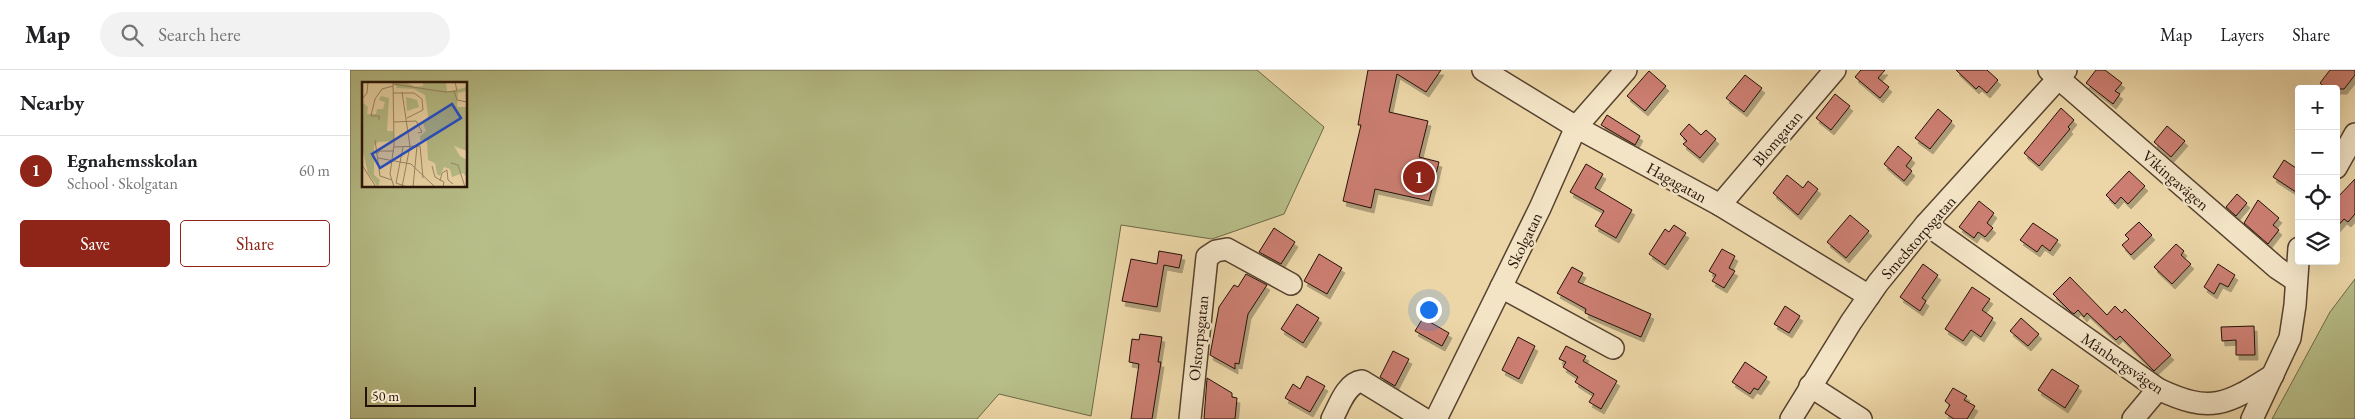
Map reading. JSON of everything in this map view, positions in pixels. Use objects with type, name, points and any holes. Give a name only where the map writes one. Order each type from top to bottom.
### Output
[{"type":"street","name":"Hagagatan","points":[[1483,70],[1576,127],[1720,205],[1869,296]]},
{"type":"street","name":"Skolgatan","points":[[1436,419],[1501,287],[1576,127],[1626,70]]},
{"type":"street","name":"Blomgatan","points":[[1720,205],[1834,70]]},
{"type":"street","name":"Smedstorpsgatan","points":[[1791,419],[1810,386],[1869,296],[1926,224],[2058,73]]},
{"type":"street","name":"Vikingavägen","points":[[2058,73],[2277,268],[2295,280]]},
{"type":"street","points":[[2340,161],[2355,134]]},
{"type":"street","name":"Månbergsvägen","points":[[1926,224],[2158,389],[2193,403],[2220,403],[2236,398],[2273,375]]},
{"type":"street","name":"Olstorpsgatan","points":[[1190,419],[1207,257],[1216,250],[1227,249],[1291,284]]},
{"type":"street","points":[[2252,419],[2290,338],[2295,305],[2297,265]]},
{"type":"street","points":[[1501,287],[1613,348]]},
{"type":"street","points":[[1332,419],[1349,388],[1356,382],[1362,382],[1424,419]]},
{"type":"street","points":[[1810,386],[1861,419]]},
{"type":"street","points":[[2133,419],[2158,389]]},
{"type":"green space","points":[[350,70],[1257,70],[1324,127],[1284,214],[1212,239],[1121,225],[1091,416],[999,394],[977,419],[350,419]]},
{"type":"green space","points":[[2355,279],[2355,419],[2272,419],[2330,312]]},
{"type":"building","points":[[1368,70],[1441,70],[1426,92],[1397,74],[1389,112],[1428,121],[1419,157],[1439,162],[1429,201],[1375,189],[1371,208],[1343,201],[1361,125],[1358,125]]},
{"type":"building","points":[[1861,70],[1885,70],[1878,78],[1889,87],[1880,98],[1855,77]]},
{"type":"building","points":[[1956,70],[1987,70],[1998,80],[1987,93],[1979,86],[1976,89]]},
{"type":"building","points":[[2096,70],[2105,70],[2122,83],[2115,91],[2120,94],[2113,104],[2086,83]]},
{"type":"building","points":[[2330,70],[2355,70],[2355,75],[2344,89],[2340,89],[2340,85],[2322,85],[2320,83]]},
{"type":"building","points":[[1649,71],[1666,86],[1645,111],[1627,96]]},
{"type":"building","points":[[1745,75],[1762,88],[1744,112],[1726,98]]},
{"type":"building","points":[[1835,94],[1850,106],[1831,130],[1816,118]]},
{"type":"building","points":[[2061,108],[2074,120],[2068,127],[2070,129],[2039,166],[2024,153]]},
{"type":"building","points":[[1938,109],[1952,121],[1930,149],[1915,138]]},
{"type":"building","points":[[1607,115],[1640,136],[1635,145],[1601,125]]},
{"type":"building","points":[[1689,124],[1701,135],[1706,130],[1716,139],[1700,158],[1683,144],[1687,141],[1680,134]]},
{"type":"building","points":[[2167,126],[2185,141],[2171,157],[2154,142]]},
{"type":"building","points":[[1898,146],[1912,158],[1906,166],[1912,171],[1904,181],[1884,164]]},
{"type":"building","points":[[2284,160],[2295,167],[2295,191],[2273,177]]},
{"type":"building","points":[[1586,164],[1603,174],[1595,188],[1632,210],[1616,238],[1595,226],[1604,211],[1570,192]]},
{"type":"building","points":[[2129,171],[2145,186],[2128,204],[2121,197],[2115,204],[2106,195]]},
{"type":"building","points":[[1787,175],[1803,188],[1808,181],[1818,189],[1798,215],[1773,193]]},
{"type":"building","points":[[2355,179],[2355,214],[2348,222],[2344,219],[2340,224],[2340,220],[2340,195]]},
{"type":"building","points":[[2237,194],[2247,203],[2236,216],[2226,207]]},
{"type":"building","points":[[2258,200],[2279,218],[2273,225],[2279,230],[2268,244],[2244,223]]},
{"type":"building","points":[[1979,201],[1994,213],[1987,223],[1993,228],[1985,237],[1978,232],[1974,238],[1959,227]]},
{"type":"building","points":[[1850,215],[1869,231],[1846,258],[1827,242]]},
{"type":"building","points":[[2139,222],[2152,235],[2131,255],[2122,245],[2129,239],[2125,235]]},
{"type":"building","points":[[2033,223],[2058,240],[2050,251],[2042,245],[2037,252],[2020,240]]},
{"type":"building","points":[[1674,225],[1686,233],[1665,265],[1649,254],[1665,229],[1669,232]]},
{"type":"building","points":[[1274,228],[1295,242],[1281,264],[1259,252]]},
{"type":"building","points":[[2176,244],[2184,251],[2181,255],[2191,264],[2172,284],[2154,267]]},
{"type":"building","points":[[1722,249],[1735,256],[1729,268],[1735,271],[1724,288],[1712,281],[1716,275],[1709,271]]},
{"type":"building","points":[[1159,251],[1182,255],[1179,268],[1164,265],[1157,307],[1122,301],[1131,259],[1157,264]]},
{"type":"building","points":[[1319,254],[1342,268],[1327,294],[1304,281]]},
{"type":"building","points":[[1923,264],[1938,275],[1922,298],[1926,301],[1920,311],[1900,297]]},
{"type":"building","points":[[2218,264],[2235,275],[2228,287],[2220,283],[2214,294],[2204,287]]},
{"type":"building","points":[[1572,267],[1583,273],[1578,282],[1651,314],[1641,337],[1585,313],[1586,309],[1557,293]]},
{"type":"building","points":[[1246,274],[1267,285],[1248,314],[1239,364],[1235,363],[1235,369],[1210,355],[1219,307],[1234,285],[1238,287]]},
{"type":"building","points":[[2070,277],[2107,315],[2115,306],[2122,313],[2125,309],[2171,355],[2154,371],[2120,336],[2116,340],[2087,313],[2084,317],[2078,310],[2074,314],[2071,312],[2053,294]]},
{"type":"building","points":[[1972,287],[1990,299],[1982,310],[1993,318],[1981,337],[1971,330],[1963,341],[1945,329]]},
{"type":"building","points":[[1297,304],[1319,318],[1303,343],[1281,329]]},
{"type":"building","points":[[1785,306],[1800,316],[1789,333],[1774,324]]},
{"type":"building","points":[[1423,318],[1449,333],[1442,346],[1415,331]]},
{"type":"building","points":[[2021,318],[2039,334],[2028,346],[2010,331]]},
{"type":"building","points":[[2254,326],[2255,355],[2236,355],[2236,340],[2222,341],[2221,327]]},
{"type":"building","points":[[1140,334],[1162,337],[1158,362],[1161,362],[1152,419],[1131,419],[1139,364],[1129,362],[1132,339],[1139,340]]},
{"type":"building","points":[[1518,337],[1535,346],[1519,379],[1502,370]]},
{"type":"building","points":[[1566,346],[1586,356],[1583,361],[1617,381],[1601,409],[1589,402],[1594,394],[1575,382],[1578,377],[1563,367],[1566,362],[1559,359]]},
{"type":"building","points":[[1393,351],[1409,359],[1395,386],[1380,377]]},
{"type":"building","points":[[1745,362],[1767,377],[1758,390],[1754,388],[1750,394],[1732,382]]},
{"type":"building","points":[[2052,369],[2079,386],[2065,408],[2038,390]]},
{"type":"building","points":[[1307,376],[1325,386],[1310,412],[1285,398],[1293,384],[1300,389]]},
{"type":"building","points":[[1207,378],[1232,393],[1232,397],[1237,398],[1235,419],[1204,419]]},
{"type":"building","points":[[1953,388],[1967,396],[1964,400],[1975,406],[1967,419],[1954,419],[1945,413],[1950,405],[1945,401]]},
{"type":"place","name":"Egnahemsskolan","points":[[1419,177]]}]
